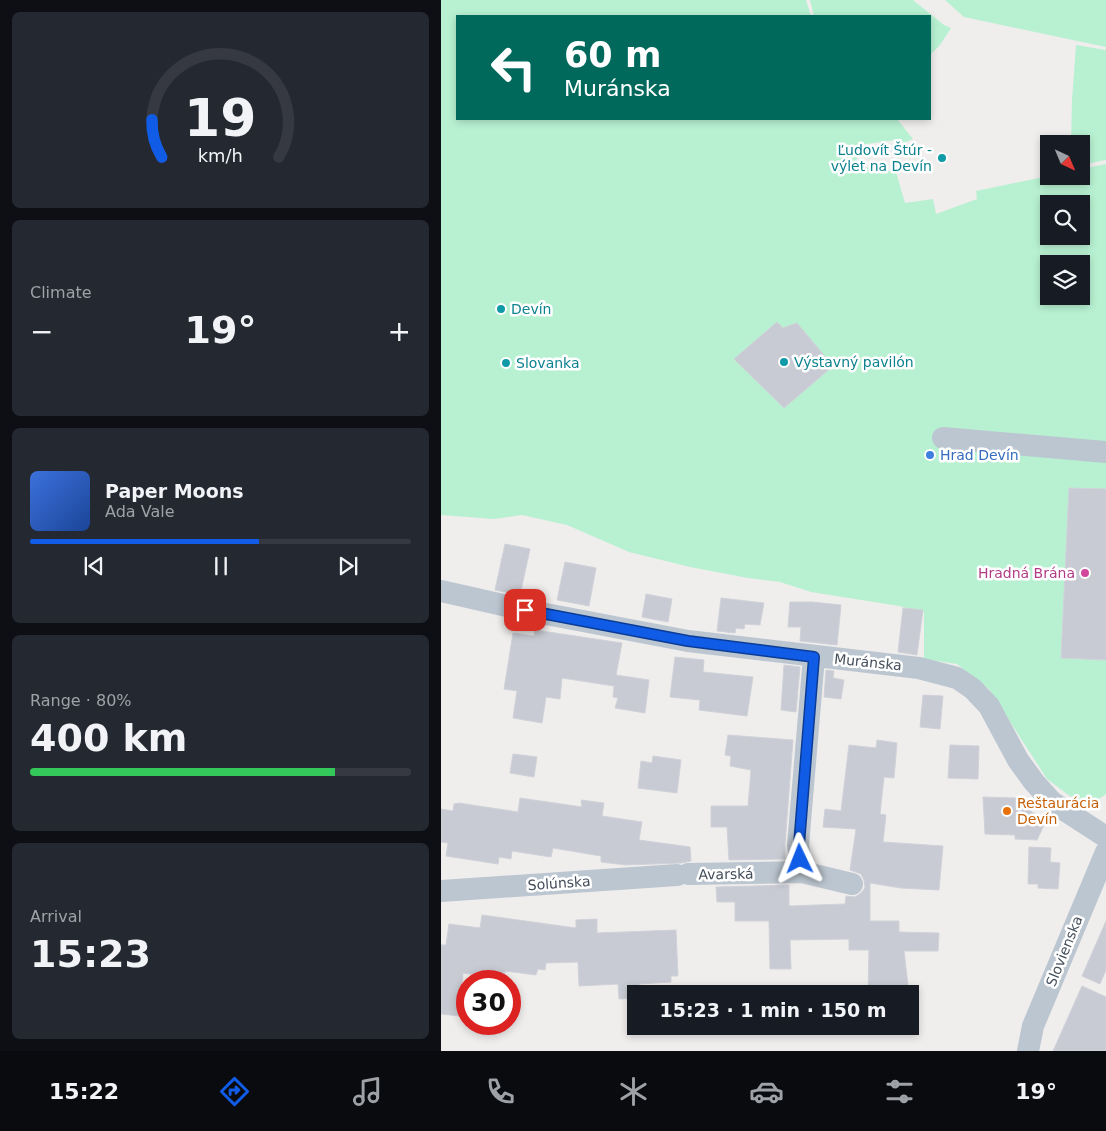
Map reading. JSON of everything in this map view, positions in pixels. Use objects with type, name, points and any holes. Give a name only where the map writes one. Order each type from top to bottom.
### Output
[{"type":"street","points":[[943,438],[1106,452]]},
{"type":"street","name":"Muránska","points":[[441,591],[525,610],[688,641],[919,668],[957,678],[973,688],[989,706],[1018,760],[1052,802],[1106,837]]},
{"type":"street","points":[[802,872],[799,845],[814,657]]},
{"type":"street","name":"Slovienska","points":[[1028,1051],[1033,1026],[1106,852]]},
{"type":"street","name":"Avarská","points":[[682,875],[802,872],[852,884]]},
{"type":"street","name":"Solúnska","points":[[441,890],[682,875]]},
{"type":"green space","points":[[441,0],[806,0],[811,15],[456,15],[456,120],[898,120],[913,139],[899,145],[897,140],[858,145],[856,166],[896,172],[905,203],[933,199],[936,214],[977,199],[976,191],[1040,178],[1040,185],[1090,185],[1090,167],[1106,164],[1106,489],[1069,488],[1061,657],[1106,660],[1106,794],[1086,808],[1047,779],[989,689],[957,664],[924,659],[924,612],[899,606],[811,592],[780,582],[690,567],[629,552],[567,525],[522,515],[494,519],[441,515]]},
{"type":"green space","points":[[810,0],[913,0],[944,25],[951,28],[940,45],[931,54],[931,15],[814,15]]},
{"type":"green space","points":[[945,0],[1106,0],[1106,47],[964,17]]},
{"type":"green space","points":[[1076,45],[1106,50],[1106,160],[1090,163],[1090,135],[1071,135]]},
{"type":"building","name":"Výstavný pavilón","points":[[777,322],[783,328],[797,323],[833,366],[784,408],[734,359]]},
{"type":"building","name":"Hradná Brána","points":[[1069,488],[1106,489],[1106,660],[1061,658]]},
{"type":"building","points":[[505,544],[530,549],[520,595],[495,590]]},
{"type":"building","points":[[565,562],[596,568],[589,606],[557,600]]},
{"type":"building","points":[[646,594],[672,599],[668,622],[642,617]]},
{"type":"building","points":[[721,598],[764,603],[760,625],[745,624],[744,629],[736,628],[735,633],[717,631]]},
{"type":"building","points":[[790,602],[841,605],[837,645],[800,641],[801,627],[788,627]]},
{"type":"building","points":[[903,608],[923,610],[917,655],[898,652]]},
{"type":"building","points":[[535,630],[622,643],[616,675],[649,680],[645,713],[615,708],[618,698],[613,697],[614,686],[562,678],[560,699],[546,697],[542,723],[513,718],[517,691],[504,689],[513,633],[534,636]]},
{"type":"building","points":[[675,657],[704,660],[703,672],[753,677],[747,716],[699,710],[700,700],[670,697]]},
{"type":"building","points":[[784,665],[800,667],[796,712],[781,710]]},
{"type":"building","points":[[826,670],[834,671],[833,678],[844,680],[841,699],[824,697]]},
{"type":"building","points":[[923,695],[943,696],[940,729],[920,727]]},
{"type":"building","points":[[728,735],[793,740],[785,859],[729,860],[727,827],[711,827],[711,806],[748,806],[751,770],[730,766],[731,756],[725,755]]},
{"type":"building","points":[[877,740],[897,743],[894,778],[884,777],[880,814],[886,815],[883,842],[943,846],[939,890],[901,888],[870,883],[870,921],[899,921],[899,932],[939,933],[938,951],[904,951],[908,985],[868,985],[869,950],[849,950],[849,939],[790,940],[791,969],[770,969],[769,921],[735,921],[735,902],[717,902],[716,887],[789,885],[789,906],[845,904],[846,896],[855,897],[861,893],[865,888],[864,880],[861,874],[850,870],[856,829],[823,827],[825,809],[841,811],[849,745],[876,748]]},
{"type":"building","points":[[950,745],[979,746],[978,779],[948,778]]},
{"type":"building","points":[[513,754],[537,757],[534,777],[510,773]]},
{"type":"building","points":[[653,756],[681,760],[677,793],[638,788],[641,761],[652,763]]},
{"type":"building","name":"Reštaurácia Devín","points":[[983,797],[1016,798],[1045,823],[1037,840],[1015,839],[1015,835],[985,834]]},
{"type":"building","points":[[520,798],[582,807],[581,800],[604,803],[602,816],[642,822],[639,840],[690,847],[691,861],[626,865],[601,862],[601,856],[553,848],[551,857],[512,851],[511,859],[499,857],[498,864],[446,856],[448,843],[441,842],[441,809],[453,811],[454,804],[459,803],[518,812]]},
{"type":"building","points":[[1029,847],[1051,848],[1050,862],[1060,863],[1058,889],[1038,888],[1038,884],[1028,884]]},
{"type":"building","points":[[482,915],[576,928],[576,920],[597,919],[597,933],[676,930],[678,976],[671,976],[671,982],[627,985],[627,999],[619,999],[618,984],[579,986],[578,962],[546,963],[545,970],[538,969],[536,975],[521,973],[521,970],[456,970],[456,1016],[441,1014],[441,945],[446,945],[449,924],[480,928]]},
{"type":"building","points":[[1106,921],[1106,970],[1100,984],[1082,976]]},
{"type":"building","points":[[1082,986],[1106,997],[1106,1051],[1053,1051]]},
{"type":"place","name":"Ľudovít Štúr - výlet na Devín","points":[[942,158]]},
{"type":"place","name":"Devín","points":[[501,309]]},
{"type":"place","name":"Výstavný pavilón","points":[[784,362]]},
{"type":"place","name":"Slovanka","points":[[506,363]]},
{"type":"place","name":"Hrad Devín","points":[[930,455]]},
{"type":"place","name":"Hradná Brána","points":[[1085,573]]},
{"type":"place","name":"Reštaurácia Devín","points":[[1007,811]]},
{"type":"route","points":[[525,610],[688,641],[814,657],[799,845],[800,859]]}]
